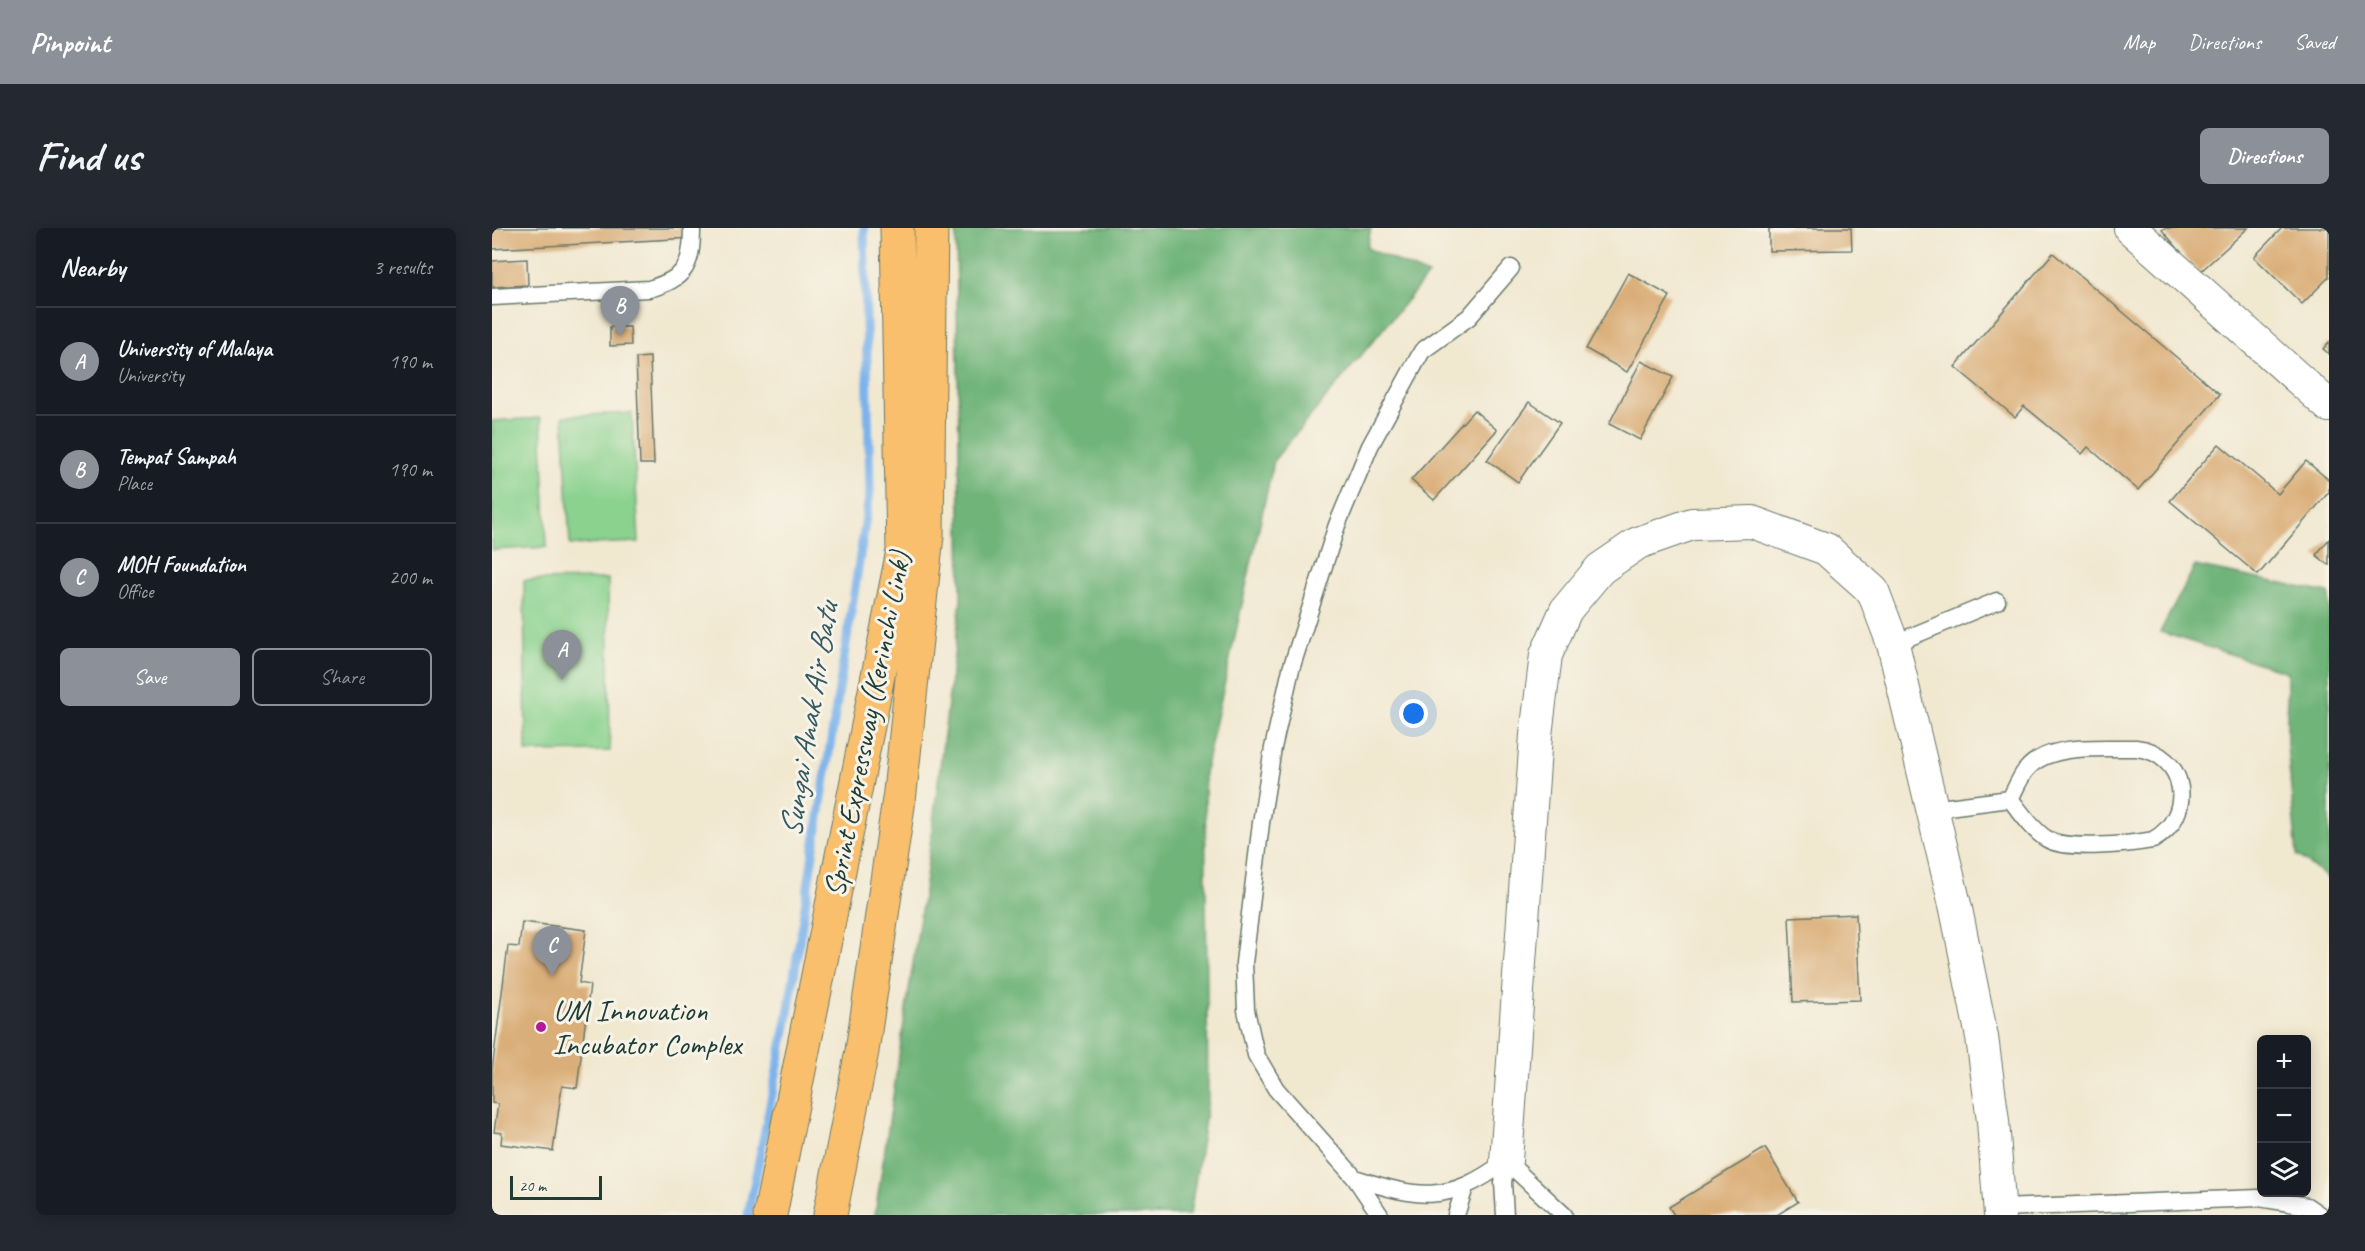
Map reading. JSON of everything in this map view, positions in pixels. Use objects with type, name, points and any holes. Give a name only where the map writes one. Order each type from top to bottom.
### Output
[{"type":"highway","name":"Sprint Expressway (Kerinchi Link)","points":[[770,1215],[903,551],[897,228]]},
{"type":"highway","name":"Sprint Expressway (Kerinchi Link)","points":[[830,1215],[862,1052],[900,792],[927,535],[932,228]]},
{"type":"street","points":[[2130,228],[2329,406]]},
{"type":"street","points":[[1506,1161],[1536,735],[1546,655],[1566,610],[1600,569],[1638,543],[1692,524],[1752,522],[1826,549],[1873,591],[1893,644],[1982,1037],[2000,1211]]},
{"type":"lane","points":[[492,297],[649,289],[670,282],[680,276],[687,266],[692,251],[692,228]]},
{"type":"lane","points":[[1380,1215],[1355,1178],[1276,1089],[1256,1054],[1246,1010],[1244,963],[1273,748],[1291,669],[1334,536],[1370,446],[1422,351],[1442,334],[1469,317],[1511,268]]},
{"type":"lane","points":[[1893,644],[1997,601]]},
{"type":"lane","points":[[2136,748],[2149,749],[2170,763],[2176,774],[2180,800],[2173,824],[2164,834],[2153,840],[2068,845],[2050,841],[2042,836],[2010,799],[2026,770],[2046,757],[2063,751],[2136,748]]},
{"type":"lane","points":[[1932,809],[2010,799]]},
{"type":"lane","points":[[1355,1178],[1401,1192],[1424,1195],[1465,1187],[1482,1179],[1506,1161]]},
{"type":"lane","points":[[1505,1215],[1503,1183],[1506,1161]]},
{"type":"lane","points":[[1506,1161],[1564,1215]]},
{"type":"lane","points":[[1456,1215],[1465,1187]]},
{"type":"lane","points":[[2000,1211],[2259,1198],[2307,1206],[2320,1215]]},
{"type":"green space","points":[[956,228],[1371,228],[1367,248],[1428,275],[1274,460],[1205,771],[1208,1100],[1190,1215],[875,1215],[926,877],[961,600]]},
{"type":"green space","points":[[632,413],[639,542],[570,545],[563,416]]},
{"type":"green space","points":[[541,418],[547,547],[492,550],[492,421]]},
{"type":"green space","points":[[2195,566],[2329,593],[2329,879],[2297,855],[2287,745],[2287,672],[2160,632]]},
{"type":"green space","points":[[608,579],[610,751],[526,752],[524,580]]},
{"type":"building","points":[[492,228],[692,228],[692,238],[492,249]]},
{"type":"building","points":[[1769,228],[1851,228],[1852,250],[1769,251]]},
{"type":"building","points":[[2165,228],[2248,228],[2199,273],[2162,230]]},
{"type":"building","points":[[2282,228],[2329,228],[2329,277],[2302,304],[2254,257]]},
{"type":"building","points":[[2053,253],[2220,394],[2138,490],[2088,447],[2082,454],[2024,406],[2015,417],[1955,367]]},
{"type":"building","points":[[527,259],[528,285],[492,287],[492,261]]},
{"type":"building","points":[[1628,273],[1670,296],[1627,372],[1586,349]]},
{"type":"building","points":[[610,327],[630,327],[631,345],[610,346]]},
{"type":"building","points":[[2329,342],[2329,354],[2323,349]]},
{"type":"building","points":[[650,357],[654,464],[640,464],[636,358]]},
{"type":"building","points":[[1641,361],[1673,377],[1640,440],[1609,424]]},
{"type":"building","points":[[1529,402],[1560,423],[1518,482],[1487,460]]},
{"type":"building","points":[[1474,410],[1497,430],[1434,500],[1411,480]]},
{"type":"building","points":[[2219,444],[2278,494],[2306,461],[2329,480],[2329,492],[2258,575],[2170,501]]},
{"type":"building","points":[[2329,539],[2329,565],[2316,555]]},
{"type":"building","points":[[1856,914],[1860,1000],[1793,1002],[1789,917]]},
{"type":"building","name":"UM Innovation Incubator Complex","points":[[522,922],[586,930],[579,983],[590,985],[577,1088],[562,1086],[553,1151],[501,1144],[502,1133],[494,1132],[498,1104],[492,1103],[492,1070],[508,946],[519,947]]},
{"type":"building","points":[[1765,1148],[1798,1202],[1777,1215],[1674,1215],[1669,1207]]},
{"type":"waterway","name":"Sungai Anak Air Batu","points":[[748,1215],[787,1020],[870,492],[864,228]]},
{"type":"place","name":"Tempat Sampah","points":[[620,336]]},
{"type":"place","name":"University of Malaya","points":[[562,680]]},
{"type":"place","name":"MOH Foundation","points":[[552,976]]},
{"type":"place","name":"UM Innovation Incubator Complex","points":[[541,1027]]}]
